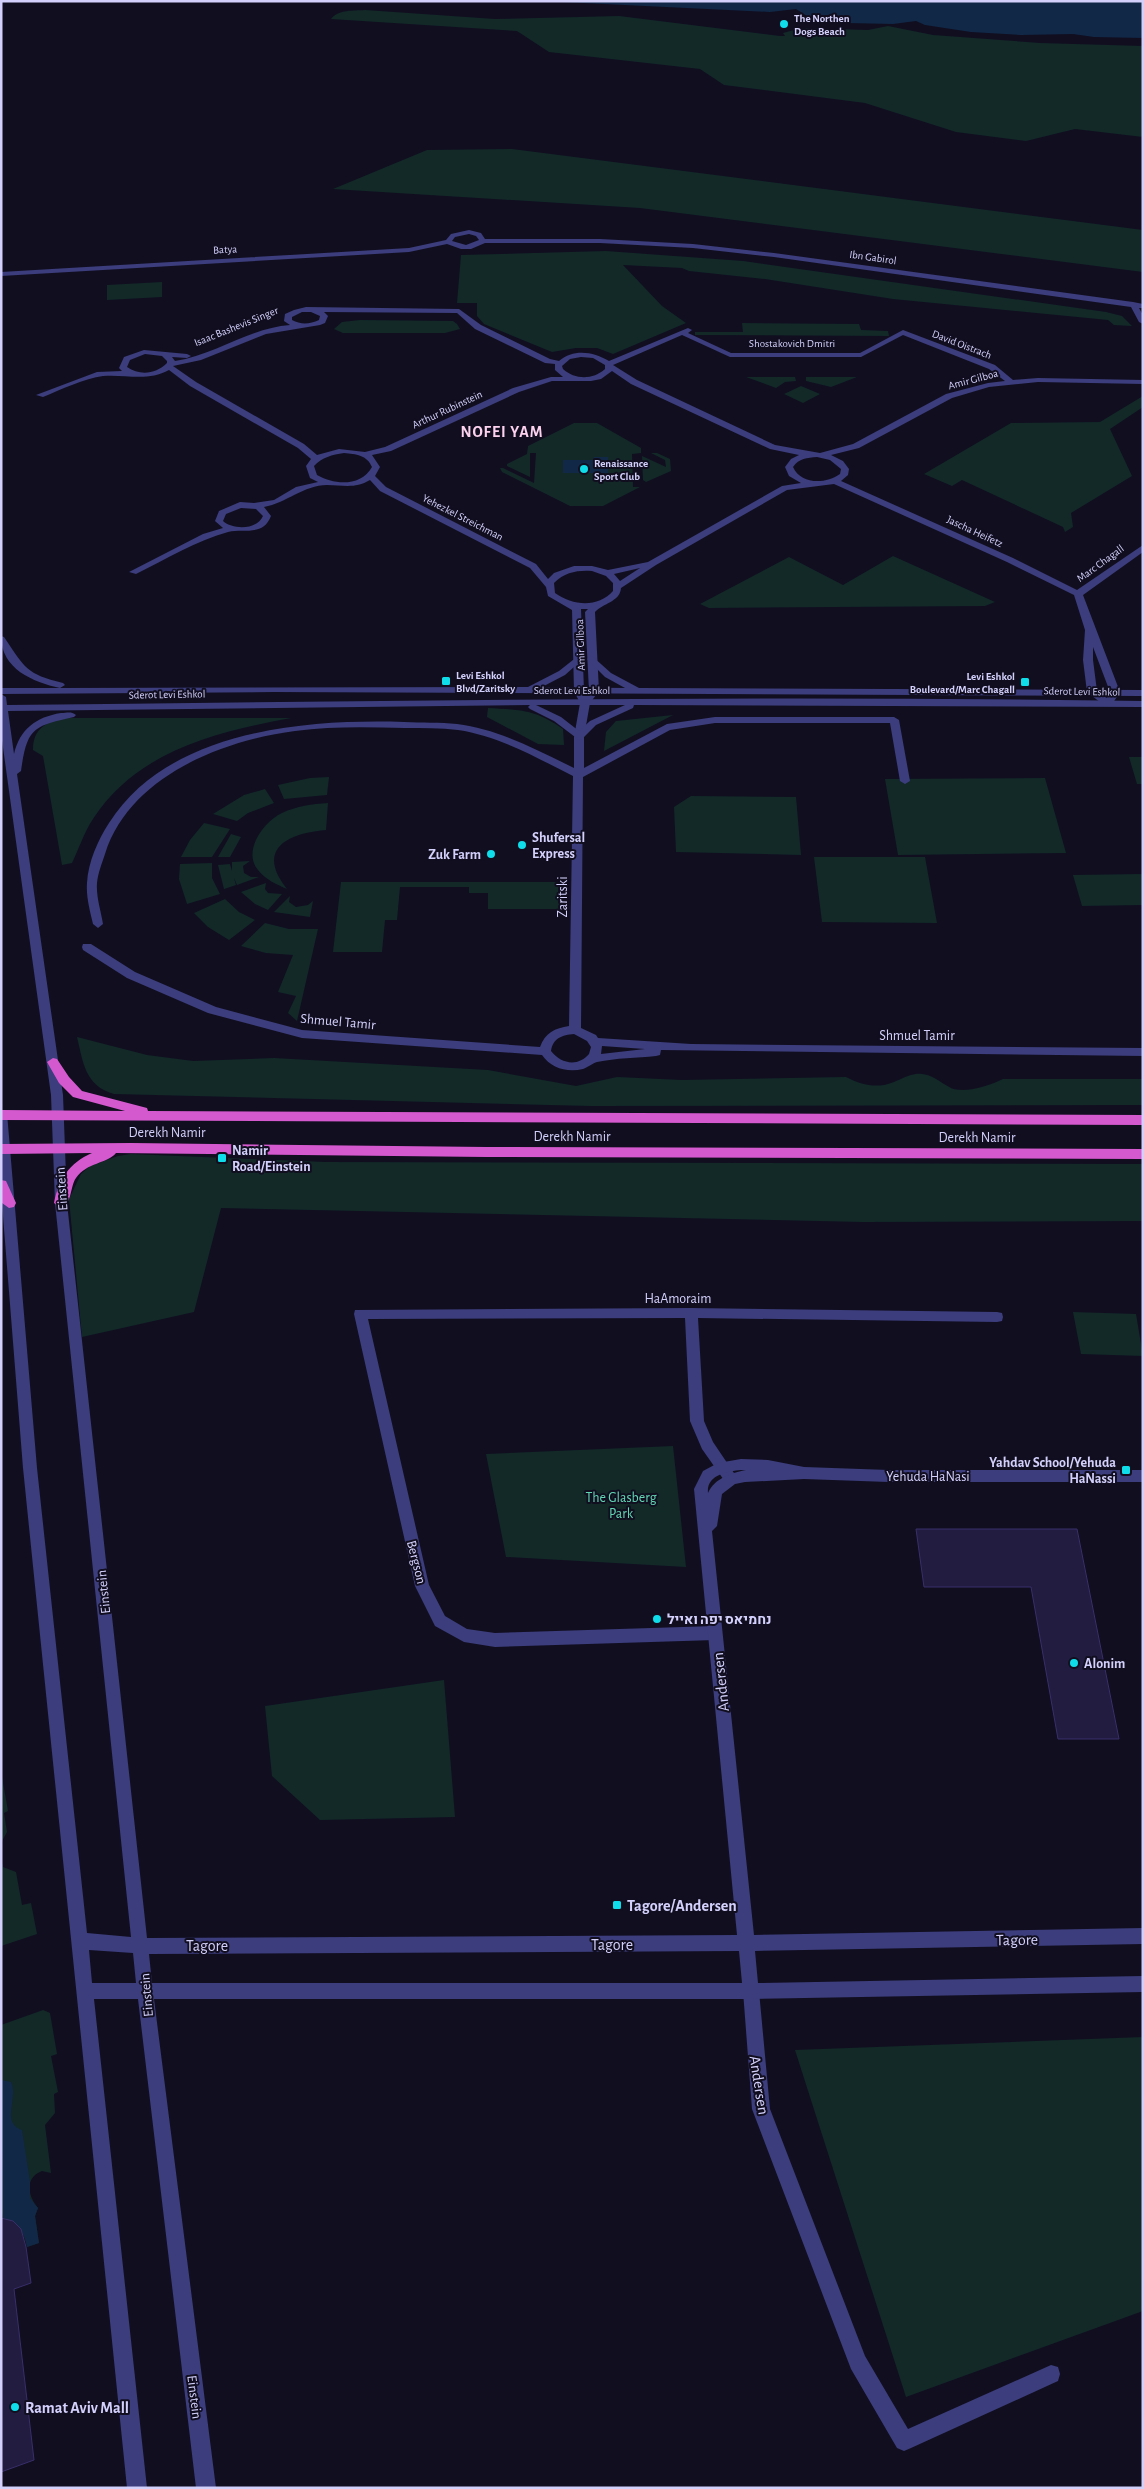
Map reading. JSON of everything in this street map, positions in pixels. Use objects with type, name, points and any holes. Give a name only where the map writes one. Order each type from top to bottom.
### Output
[{"type":"highway","points":[[53,1062],[64,1080],[78,1094],[154,1116]]},
{"type":"highway","name":"Derekh Namir","points":[[1,1114],[537,1119],[1143,1120]]},
{"type":"highway","points":[[61,1203],[67,1180],[76,1167],[95,1156],[131,1148]]},
{"type":"highway","name":"Derekh Namir","points":[[3,1149],[131,1148],[488,1152],[1143,1154]]},
{"type":"highway","points":[[1,1185],[9,1203]]},
{"type":"street","points":[[469,232],[482,236],[483,241],[478,245],[463,247],[448,242],[453,235],[469,232]]},
{"type":"street","name":"Ibn Gabirol","points":[[483,241],[656,243],[750,252],[1143,306]]},
{"type":"street","name":"Batya","points":[[1,274],[409,250],[448,242]]},
{"type":"street","points":[[1133,304],[1143,322]]},
{"type":"street","points":[[314,310],[322,313],[324,319],[360,310]]},
{"type":"street","points":[[314,310],[459,311],[478,327],[548,361],[559,364],[562,373],[578,379]]},
{"type":"street","name":"Isaac Bashevis Singer","points":[[67,384],[144,352],[183,356],[204,354],[287,318],[296,311],[314,310]]},
{"type":"street","points":[[287,318],[291,324],[307,326]]},
{"type":"street","name":"Isaac Bashevis Singer","points":[[158,373],[170,366],[202,358],[271,330],[318,324],[324,319]]},
{"type":"street","name":"Shostakovich Dmitri","points":[[609,365],[684,331],[730,355],[861,354],[903,332]]},
{"type":"street","name":"David Oistrach","points":[[903,332],[992,367],[1010,381]]},
{"type":"street","points":[[164,354],[170,358],[170,366],[193,384],[301,446],[316,459]]},
{"type":"street","name":"Arthur Rubinstein","points":[[365,454],[388,449],[516,390],[547,375],[568,357],[581,355],[595,356],[609,365]]},
{"type":"street","points":[[130,373],[122,365],[131,356]]},
{"type":"street","points":[[598,377],[607,373],[609,365],[634,382],[773,447],[787,457],[790,471],[800,480],[812,483]]},
{"type":"street","points":[[40,395],[100,374],[130,373],[140,375],[158,373],[193,384]]},
{"type":"street","name":"Amir Gilboa","points":[[1107,380],[1143,374]]},
{"type":"street","points":[[598,377],[634,382]]},
{"type":"street","name":"Arthur Rubinstein","points":[[516,390],[551,379],[598,377]]},
{"type":"street","name":"Amir Gilboa","points":[[822,455],[856,446],[949,396],[1010,381],[1107,380],[1143,382]]},
{"type":"street","points":[[301,446],[330,453]]},
{"type":"street","points":[[834,481],[844,470],[846,460],[856,446]]},
{"type":"street","points":[[773,447],[813,455]]},
{"type":"street","name":"Arthur Rubinstein","points":[[374,460],[388,449]]},
{"type":"street","points":[[326,483],[313,476],[310,466],[316,459],[330,453],[352,451],[365,454],[374,460],[376,467],[370,476],[352,484]]},
{"type":"street","points":[[785,488],[796,458],[822,455],[834,458],[861,491]]},
{"type":"street","points":[[133,572],[206,536],[230,529],[246,530],[261,525],[267,516],[266,512],[276,502],[299,489],[313,476]]},
{"type":"street","points":[[370,476],[383,488]]},
{"type":"street","points":[[533,566],[549,585],[554,597],[572,605],[597,604],[615,595],[618,586],[653,562],[785,488],[834,481],[861,491]]},
{"type":"street","points":[[299,489],[326,483],[383,488]]},
{"type":"street","name":"Yehezkel Streichman","points":[[383,488],[533,566]]},
{"type":"street","name":"Jascha Heifetz","points":[[861,491],[1010,560],[1078,594]]},
{"type":"street","points":[[230,529],[222,524],[219,517],[226,509],[240,505],[254,506],[276,502]]},
{"type":"street","points":[[254,506],[266,512]]},
{"type":"street","points":[[206,536],[222,524]]},
{"type":"street","name":"Marc Chagall","points":[[1115,692],[1078,594],[1143,548]]},
{"type":"street","points":[[607,573],[653,562]]},
{"type":"street","points":[[533,566],[568,570],[587,568],[607,573],[615,579],[618,586]]},
{"type":"street","points":[[549,585],[553,578],[568,570]]},
{"type":"street","name":"Amir Gilboa","points":[[594,691],[590,612],[597,604]]},
{"type":"street","name":"Amir Gilboa","points":[[572,605],[576,609],[578,691],[585,703]]},
{"type":"street","name":"Marc Chagall","points":[[1090,630],[1088,660],[1092,692]]},
{"type":"street","points":[[1,639],[21,672],[30,677],[61,686],[112,690]]},
{"type":"street","points":[[530,690],[562,673],[578,659]]},
{"type":"street","points":[[592,659],[608,675],[638,691]]},
{"type":"street","name":"Sderot Levi Eshkol","points":[[1,691],[1143,692]]},
{"type":"street","points":[[585,703],[594,691]]},
{"type":"street","points":[[1092,692],[1108,704],[1115,692]]},
{"type":"street","name":"Einstein","points":[[1,697],[53,1062],[59,1115],[61,1203],[141,1946],[206,2488]]},
{"type":"street","points":[[521,702],[548,712],[566,723],[579,737],[594,723],[637,703]]},
{"type":"street","name":"Sderot Levi Eshkol","points":[[2,708],[521,702],[1025,702],[1143,704]]},
{"type":"street","name":"Zaritski","points":[[575,1030],[579,737],[585,703]]},
{"type":"street","points":[[14,786],[21,744],[26,734],[40,722],[53,716],[158,707]]},
{"type":"street","points":[[98,924],[92,886],[98,853],[110,823],[138,794],[173,768],[201,755],[247,739],[292,729],[338,726],[436,726],[473,730],[546,758],[579,775],[667,727],[715,720],[894,720],[905,781]]},
{"type":"street","name":"Shmuel Tamir","points":[[87,947],[131,975],[212,1010],[302,1034],[545,1051]]},
{"type":"street","points":[[575,1030],[588,1034],[596,1042],[597,1048],[592,1059],[578,1066],[569,1067],[553,1062],[545,1051],[548,1040],[553,1035],[575,1030]]},
{"type":"street","name":"Shmuel Tamir","points":[[596,1042],[690,1048],[1143,1052]]},
{"type":"street","name":"Shmuel Tamir","points":[[592,1059],[690,1048]]},
{"type":"street","points":[[1,1114],[30,1468],[137,2488]]},
{"type":"street","points":[[691,1313],[697,1421],[707,1445],[731,1479]]},
{"type":"street","name":"HaAmoraim","points":[[360,1314],[691,1313],[997,1317]]},
{"type":"street","name":"Bergson","points":[[360,1314],[422,1586],[440,1621],[464,1635],[495,1640],[715,1633]]},
{"type":"street","name":"Yehuda HaNasi","points":[[722,1468],[729,1465],[761,1465],[804,1472],[888,1476],[1143,1476]]},
{"type":"street","name":"Andersen","points":[[722,1468],[707,1476],[701,1489],[747,1943],[761,2109],[858,2362],[904,2441],[1051,2374]]},
{"type":"street","name":"Yehuda HaNasi","points":[[731,1479],[745,1476],[804,1472]]},
{"type":"street","name":"Andersen","points":[[708,1570],[712,1503],[716,1491],[731,1479]]},
{"type":"street","name":"Tagore","points":[[81,1941],[141,1946],[747,1943],[1143,1936]]},
{"type":"street","points":[[86,1991],[751,1991],[1143,1984]]},
{"type":"green space","points":[[365,10],[495,19],[619,16],[780,36],[785,36],[783,33],[801,28],[868,30],[888,26],[933,35],[1040,43],[1143,46],[1143,137],[1075,129],[1026,141],[956,132],[865,103],[724,85],[700,69],[549,52],[517,31],[331,19],[342,12]]},
{"type":"green space","points":[[512,149],[1143,230],[1143,272],[640,208],[333,189],[427,150]]},
{"type":"green space","points":[[606,251],[743,261],[1106,312],[1122,316],[1132,326],[1114,325],[1108,320],[893,299],[765,279],[689,271],[682,268],[623,265],[662,306],[686,323],[613,354],[597,348],[576,348],[552,352],[484,324],[477,316],[477,303],[457,303],[461,255]]},
{"type":"green space","points":[[162,282],[162,297],[107,300],[107,285]]},
{"type":"green space","points":[[360,320],[453,321],[460,329],[445,333],[343,333],[334,329],[342,322]]},
{"type":"green space","points":[[742,323],[859,324],[861,330],[888,331],[889,336],[695,335],[695,332],[743,332]]},
{"type":"green space","points":[[746,377],[795,377],[796,381],[785,382],[776,388]]},
{"type":"green space","points":[[806,377],[857,377],[831,387],[806,381]]},
{"type":"green space","points":[[801,386],[820,394],[803,403],[784,394]]},
{"type":"green space","points":[[1143,396],[1143,407],[1110,429],[1132,476],[1071,513],[1073,527],[1065,532],[1063,527],[962,480],[952,486],[924,474],[1011,423],[1100,422]]},
{"type":"green space","name":"Renaissance Sport Club","points":[[574,423],[597,423],[641,448],[641,453],[632,454],[633,487],[640,487],[603,506],[570,506],[502,472],[500,468],[534,483],[536,453],[530,453],[530,477],[507,466],[507,464],[527,454],[528,446]]},
{"type":"green space","points":[[651,453],[657,453],[670,459],[671,471],[646,482],[643,480],[642,456],[666,467],[665,460]]},
{"type":"green space","points":[[893,556],[995,602],[985,606],[709,608],[700,604],[789,557],[843,585]]},
{"type":"green space","points":[[488,708],[519,710],[536,714],[553,722],[563,729],[564,745],[538,744],[487,717]]},
{"type":"green space","points":[[673,715],[604,751],[606,732],[616,721]]},
{"type":"green space","points":[[66,718],[291,718],[207,738],[180,748],[155,761],[132,776],[111,796],[90,824],[72,863],[62,865],[43,756],[33,750],[35,736],[42,727]]},
{"type":"green space","points":[[1129,757],[1143,757],[1143,784],[1137,784]]},
{"type":"green space","points":[[329,777],[327,795],[284,799],[278,785],[310,778]]},
{"type":"green space","points":[[1045,778],[1066,853],[898,855],[885,779]]},
{"type":"green space","points":[[265,789],[274,803],[248,813],[237,821],[213,814],[244,795]]},
{"type":"green space","points":[[691,796],[796,797],[801,855],[676,852],[674,807]]},
{"type":"green space","points":[[328,803],[326,830],[299,835],[289,839],[280,846],[275,854],[274,863],[278,875],[287,889],[264,876],[258,870],[252,854],[257,837],[268,823],[275,817],[288,811],[305,806]]},
{"type":"green space","points":[[204,823],[230,829],[212,857],[181,857],[190,840]]},
{"type":"green space","points":[[231,834],[241,837],[230,857],[218,857]]},
{"type":"green space","points":[[814,857],[925,857],[937,923],[822,922]]},
{"type":"green space","points":[[250,861],[243,866],[244,873],[251,877],[259,877],[237,885],[232,873],[232,862]]},
{"type":"green space","points":[[212,863],[212,878],[220,894],[187,904],[179,879],[180,864]]},
{"type":"green space","points":[[230,864],[236,885],[224,889],[218,865]]},
{"type":"green space","points":[[1143,874],[1143,905],[1082,906],[1073,875]]},
{"type":"green space","points":[[341,882],[559,882],[559,909],[488,909],[488,893],[469,893],[469,887],[400,887],[397,920],[385,920],[382,952],[333,952]]},
{"type":"green space","points":[[266,883],[265,889],[268,893],[282,894],[268,910],[255,904],[241,892]]},
{"type":"green space","points":[[290,896],[289,902],[296,907],[308,905],[313,901],[310,917],[274,912]]},
{"type":"green space","points":[[225,899],[239,912],[255,920],[229,940],[208,927],[194,913]]},
{"type":"green space","points":[[265,923],[289,929],[318,929],[297,1021],[288,1013],[296,996],[278,992],[293,955],[266,953],[241,946]]},
{"type":"green space","points":[[77,1037],[147,1055],[193,1061],[274,1058],[488,1070],[576,1086],[617,1077],[682,1080],[846,1077],[864,1084],[876,1086],[888,1084],[910,1075],[921,1074],[930,1076],[951,1088],[963,1090],[985,1086],[1003,1079],[1143,1079],[1143,1105],[591,1106],[114,1094],[104,1090],[91,1079],[84,1064]]},
{"type":"green space","points":[[131,1154],[325,1162],[1143,1164],[1143,1221],[863,1222],[221,1208],[194,1312],[82,1337],[69,1199],[81,1174],[90,1166],[118,1156]]},
{"type":"green space","points":[[1073,1312],[1136,1314],[1143,1356],[1081,1354]]},
{"type":"green space","name":"The Glasberg Park","points":[[673,1446],[686,1567],[506,1557],[486,1454]]},
{"type":"green space","points":[[444,1680],[455,1817],[320,1820],[272,1776],[265,1706]]},
{"type":"green space","points":[[1,1771],[8,1811],[4,1813],[7,1832],[1,1843]]},
{"type":"green space","points":[[1,1857],[3,1867],[16,1872],[22,1905],[31,1903],[37,1934],[1,1946]]},
{"type":"green space","points":[[43,2010],[50,2013],[57,2054],[51,2056],[58,2092],[54,2094],[55,2113],[45,2125],[51,2173],[42,2171],[36,2174],[32,2178],[29,2188],[38,2208],[35,2216],[39,2243],[27,2247],[20,2228],[13,2222],[3,2218],[1,2209],[1,2025]]},
{"type":"green space","points":[[1143,2037],[1143,2311],[906,2397],[795,2050]]},
{"type":"water","points":[[542,1],[1143,1],[1143,38],[1094,37],[1073,34],[1021,35],[971,32],[925,25],[916,21],[893,24],[847,23],[807,16],[796,9],[770,12]]},
{"type":"water","points":[[594,457],[608,457],[608,473],[563,473],[563,460],[593,460]]},
{"type":"water","points":[[1,2080],[11,2082],[13,2089],[12,2122],[22,2130],[30,2181],[30,2198],[38,2208],[35,2216],[39,2243],[27,2247],[20,2228],[13,2222],[3,2218]]},
{"type":"building","name":"Alonim","points":[[916,1529],[1077,1529],[1119,1739],[1058,1739],[1031,1587],[924,1587]]},
{"type":"building","name":"Ramat Aviv Mall","points":[[1,2218],[13,2221],[21,2229],[26,2247],[31,2283],[14,2289],[34,2460],[1,2472]]},
{"type":"place","name":"The Northen Dogs Beach","points":[[784,24]]},
{"type":"place","name":"Renaissance Sport Club","points":[[584,469]]},
{"type":"place","name":"Levi Eshkol Blvd/Zaritsky","points":[[446,681]]},
{"type":"place","name":"Levi Eshkol Boulevard/Marc Chagall","points":[[1025,682]]},
{"type":"place","name":"Shufersal Express","points":[[522,845]]},
{"type":"place","name":"Zuk Farm","points":[[491,854]]},
{"type":"place","name":"Namir Road/Einstein","points":[[222,1158]]},
{"type":"place","name":"Yahdav School/Yehuda HaNassi","points":[[1126,1470]]},
{"type":"place","name":"נחמיאס יפה ואייל","points":[[657,1619]]},
{"type":"place","name":"Alonim","points":[[1074,1663]]},
{"type":"place","name":"Tagore/Andersen","points":[[617,1905]]},
{"type":"place","name":"Ramat Aviv Mall","points":[[15,2407]]},
{"type":"district","name":"NOFEI YAM","points":[[502,431]]}]
